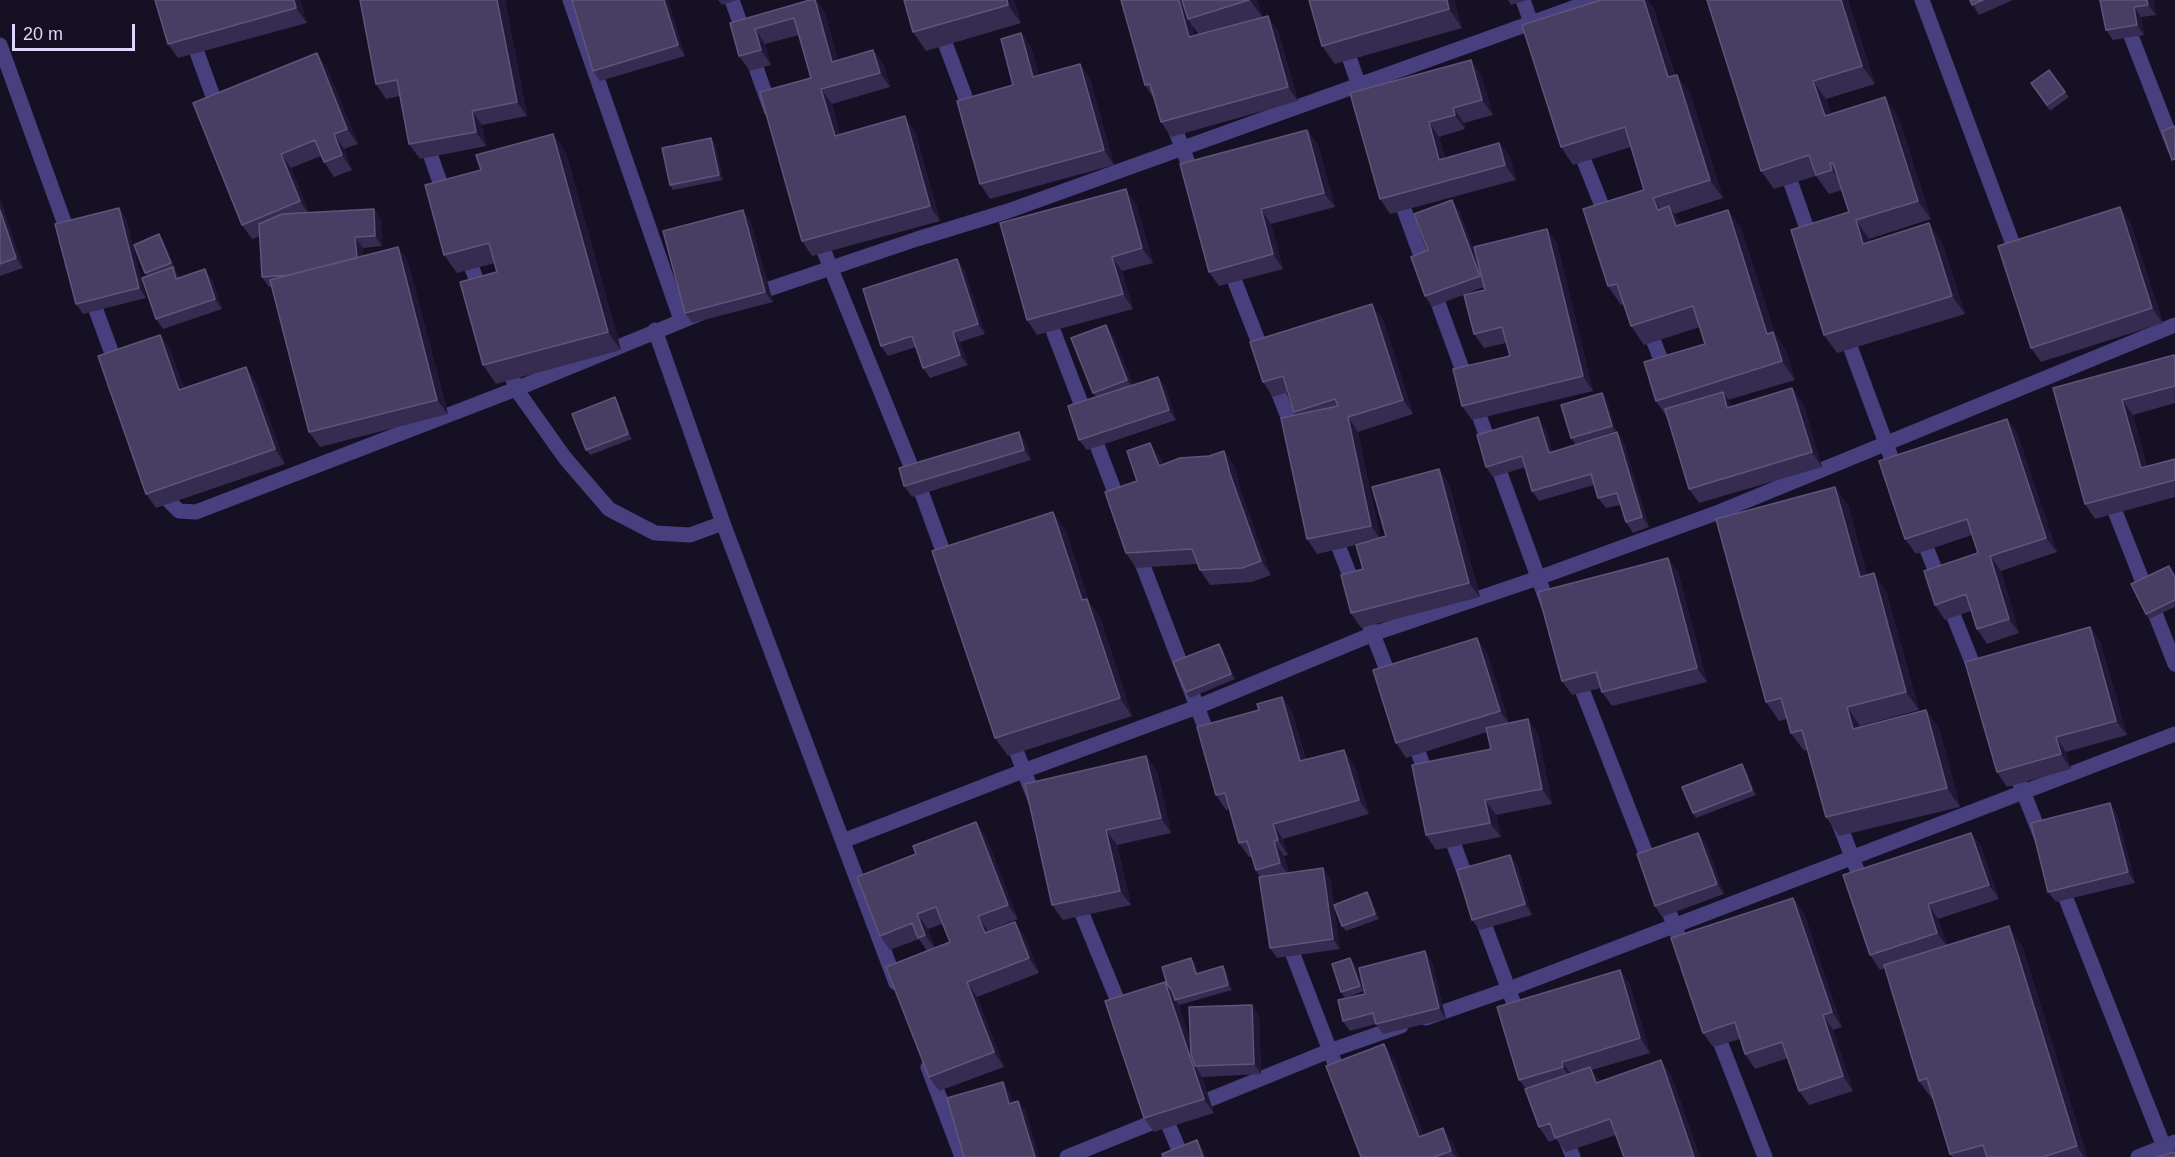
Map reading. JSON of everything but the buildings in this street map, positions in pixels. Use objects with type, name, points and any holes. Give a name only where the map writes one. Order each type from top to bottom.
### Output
[{"type":"street","points":[[178,0],[227,133]]},
{"type":"street","points":[[570,0],[681,320]]},
{"type":"street","points":[[732,0],[778,129]]},
{"type":"street","points":[[929,0],[979,134]]},
{"type":"street","points":[[1523,0],[1540,45]]},
{"type":"street","points":[[156,475],[169,501],[179,511],[196,512],[343,448],[516,388],[681,320],[831,267],[1008,211],[1594,0]]},
{"type":"street","points":[[1922,0],[2024,275]]},
{"type":"street","points":[[2117,0],[2175,149]]},
{"type":"street","points":[[1336,21],[1367,108]]},
{"type":"street","points":[[0,45],[76,254]]},
{"type":"street","points":[[1167,106],[1199,192]]},
{"type":"street","points":[[418,122],[451,211]]},
{"type":"street","points":[[1574,134],[1612,234]]},
{"type":"street","points":[[1781,155],[1817,255]]},
{"type":"street","points":[[1392,176],[1555,621]]},
{"type":"street","points":[[809,215],[921,491],[954,580]]},
{"type":"street","points":[[459,233],[488,311]]},
{"type":"street","points":[[1221,248],[1299,446]]},
{"type":"street","points":[[84,276],[124,387]]},
{"type":"street","points":[[1042,299],[1218,762]]},
{"type":"street","points":[[1642,311],[1672,389]]},
{"type":"street","points":[[1837,311],[1902,488]]},
{"type":"street","points":[[843,842],[1023,771],[1197,707],[1373,634],[1538,578],[1719,512],[2175,325]]},
{"type":"street","points":[[655,330],[723,523],[901,994]]},
{"type":"street","points":[[508,366],[516,388],[565,458],[609,509],[655,533],[690,535],[723,523]]},
{"type":"street","points":[[2103,481],[2175,664]]},
{"type":"street","points":[[1325,513],[1399,701]]},
{"type":"street","points":[[1916,520],[1985,695]]},
{"type":"street","points":[[1572,665],[1692,969]]},
{"type":"street","points":[[1407,723],[1526,1034]]},
{"type":"street","points":[[1007,726],[1041,814]]},
{"type":"street","points":[[1067,1157],[1329,1051],[1509,990],[1852,856],[2024,794],[2175,734]]},
{"type":"street","points":[[2007,750],[2046,849]]},
{"type":"street","points":[[1830,801],[1869,901]]},
{"type":"street","points":[[2055,871],[2169,1149],[2138,1157]]},
{"type":"street","points":[[1072,890],[1130,1030]]},
{"type":"street","points":[[1282,929],[1346,1093]]},
{"type":"street","points":[[1709,1014],[1765,1157]]},
{"type":"street","points":[[921,1048],[962,1157]]},
{"type":"street","points":[[1156,1095],[1182,1157]]},
{"type":"street","points":[[1556,1112],[1573,1157]]}]
